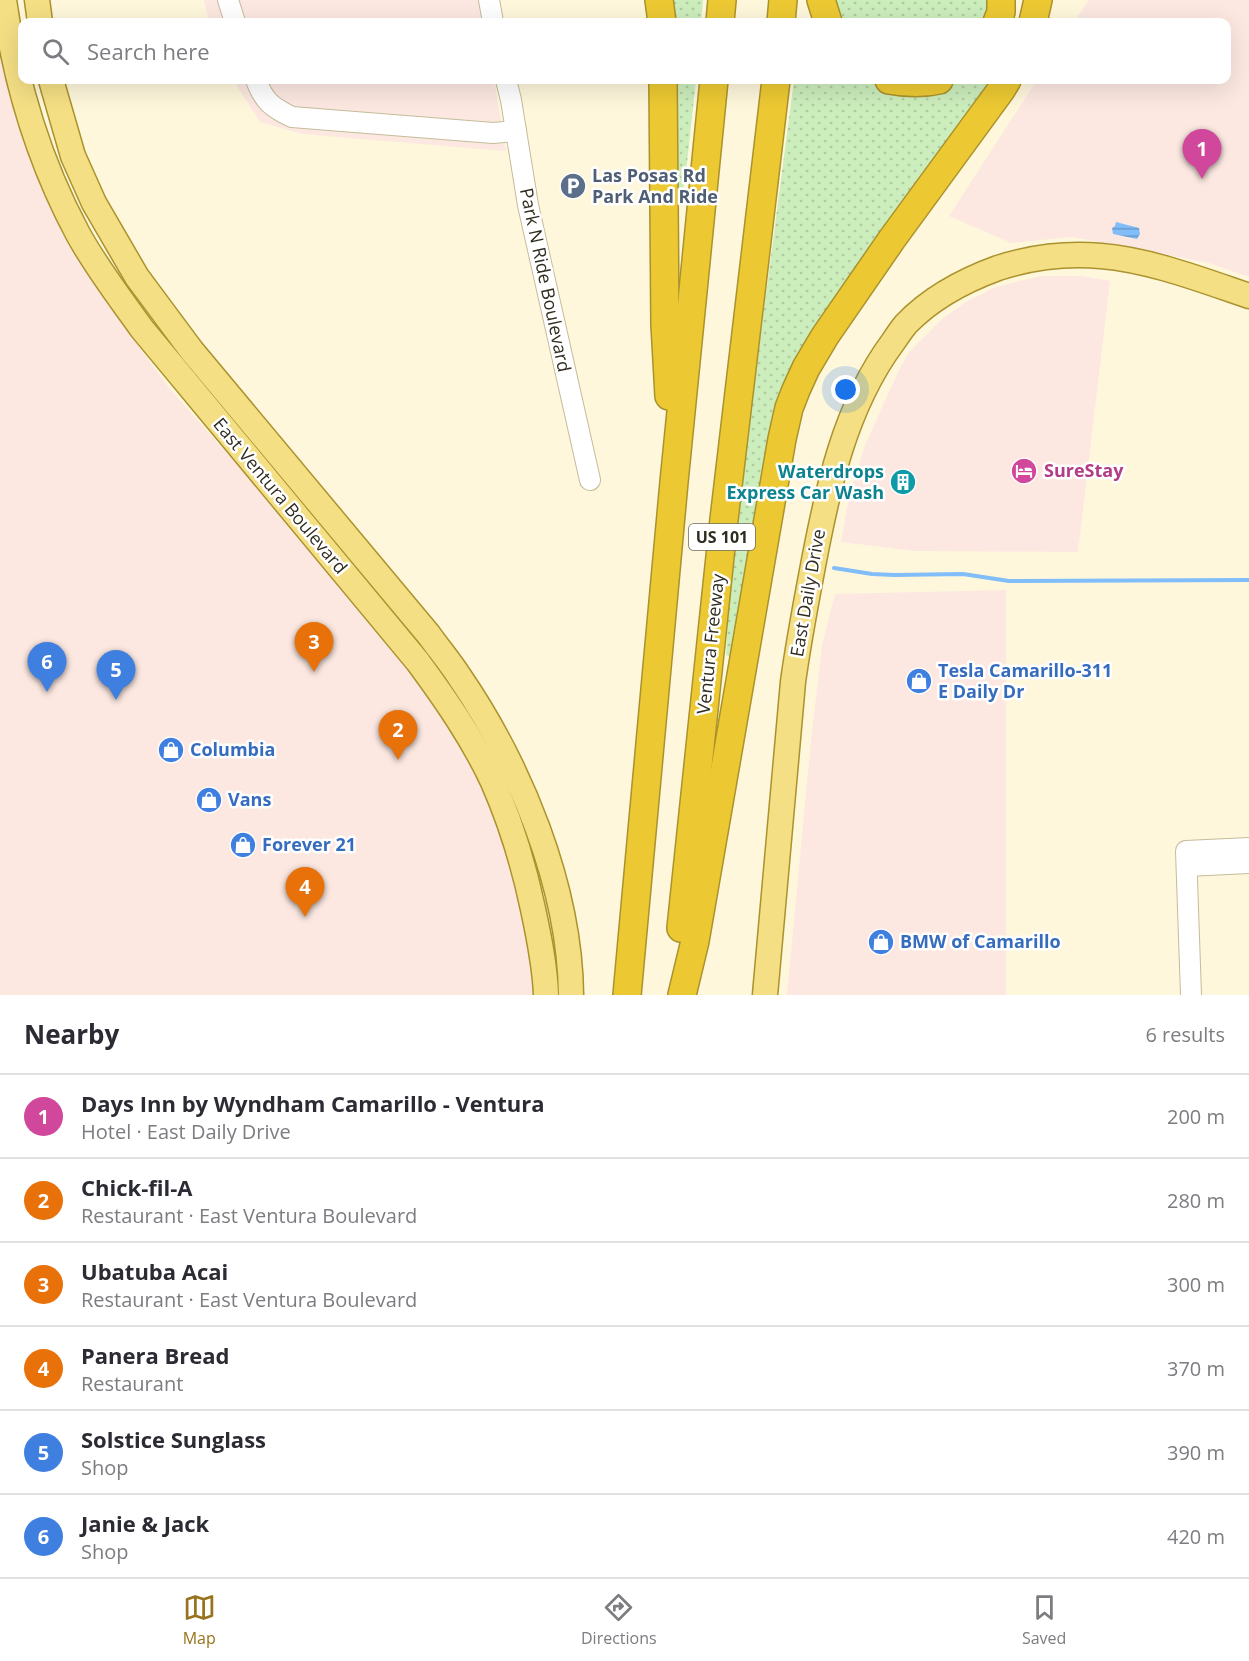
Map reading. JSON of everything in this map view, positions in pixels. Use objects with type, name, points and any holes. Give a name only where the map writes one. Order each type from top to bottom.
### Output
[{"type":"highway","points":[[659,0],[661,18]]},
{"type":"highway","points":[[719,18],[721,0]]},
{"type":"highway","points":[[781,18],[783,0]]},
{"type":"highway","points":[[821,0],[827,18]]},
{"type":"highway","points":[[998,18],[1001,0]]},
{"type":"highway","points":[[1034,18],[1038,0]]},
{"type":"highway","points":[[663,84],[665,326],[674,482]]},
{"type":"highway","name":"US 101","points":[[627,995],[714,84]]},
{"type":"highway","name":"Ventura Freeway","points":[[673,995],[723,528],[776,84]]},
{"type":"highway","points":[[682,995],[695,940],[789,408],[806,368],[825,336],[1004,84]]},
{"type":"main road","name":"East Ventura Boulevard","points":[[4,0],[18,76]]},
{"type":"main road","points":[[37,0],[39,18]]},
{"type":"main road","name":"East Ventura Boulevard","points":[[20,84],[34,135],[54,183],[79,235],[110,284],[142,329],[418,662],[456,714],[493,783],[510,826],[526,876],[537,928],[546,995]]},
{"type":"main road","name":"East Ventura Boulevard","points":[[52,84],[77,165],[113,239],[137,277],[192,351],[429,635],[483,714],[512,766],[555,883],[566,937],[571,995]]},
{"type":"main road","name":"East Daily Drive","points":[[765,995],[797,650],[820,529],[842,442],[869,378],[886,351],[906,324],[930,304],[961,284],[1015,263],[1042,257],[1078,254],[1129,260],[1173,271],[1249,296]]},
{"type":"street","points":[[228,0],[234,18]]},
{"type":"street","points":[[489,0],[492,18]]},
{"type":"street","points":[[258,84],[265,100],[277,110],[292,117],[493,134],[516,131]]},
{"type":"street","name":"Park N Ride Boulevard","points":[[507,84],[529,213],[590,480]]},
{"type":"street","points":[[1187,858],[1249,848]]},
{"type":"street","points":[[1187,858],[1249,863]]},
{"type":"street","points":[[1187,858],[1191,995]]},
{"type":"shaded area","points":[[204,0],[481,0],[484,18],[208,18]]},
{"type":"shaded area","points":[[1089,0],[1249,0],[1249,277],[1209,263],[1072,237],[1011,243],[949,216],[1034,84],[1231,84],[1231,18],[1077,18]]},
{"type":"shaded area","points":[[0,19],[18,77],[18,84],[20,84],[66,231],[122,324],[170,389],[380,626],[468,754],[501,822],[533,958],[534,995],[0,995]]},
{"type":"shaded area","points":[[236,84],[495,84],[506,151],[302,134],[260,122]]},
{"type":"shaded area","points":[[1041,276],[1082,276],[1110,281],[1078,552],[915,551],[841,542],[849,497],[865,445],[909,352],[942,319],[966,302],[996,287]]},
{"type":"shaded area","points":[[1006,590],[1006,995],[787,995],[822,646],[835,594]]},
{"type":"green space","points":[[667,0],[703,0],[701,18],[669,18]]},
{"type":"green space","points":[[833,0],[993,0],[988,18],[840,18]]},
{"type":"green space","points":[[671,84],[696,84],[685,181],[683,190],[677,193]]},
{"type":"green space","points":[[793,84],[880,84],[886,87],[934,89],[953,84],[988,84],[814,334],[737,659],[726,655],[728,616],[752,402]]},
{"type":"water","points":[[1116,222],[1139,228],[1140,234],[1137,239],[1113,234],[1112,228]]},
{"type":"waterway","points":[[834,568],[872,574],[963,574],[1009,581],[1249,580]]},
{"type":"place","name":"Days Inn by Wyndham Camarillo - Ventura","points":[[1202,179]]},
{"type":"place","name":"Las Posas Rd Park And Ride","points":[[573,186]]},
{"type":"place","name":"SureStay","points":[[1024,471]]},
{"type":"place","name":"Waterdrops Express Car Wash","points":[[903,482]]},
{"type":"place","name":"Ubatuba Acai","points":[[314,672]]},
{"type":"place","name":"Tesla Camarillo-311 E Daily Dr","points":[[919,681]]},
{"type":"place","name":"Janie & Jack","points":[[47,692]]},
{"type":"place","name":"Solstice Sunglass","points":[[116,700]]},
{"type":"place","name":"Columbia","points":[[171,750]]},
{"type":"place","name":"Chick-fil-A","points":[[398,760]]},
{"type":"place","name":"Vans","points":[[209,800]]},
{"type":"place","name":"Forever 21","points":[[243,845]]},
{"type":"place","name":"Panera Bread","points":[[305,917]]},
{"type":"place","name":"BMW of Camarillo","points":[[881,942]]}]
